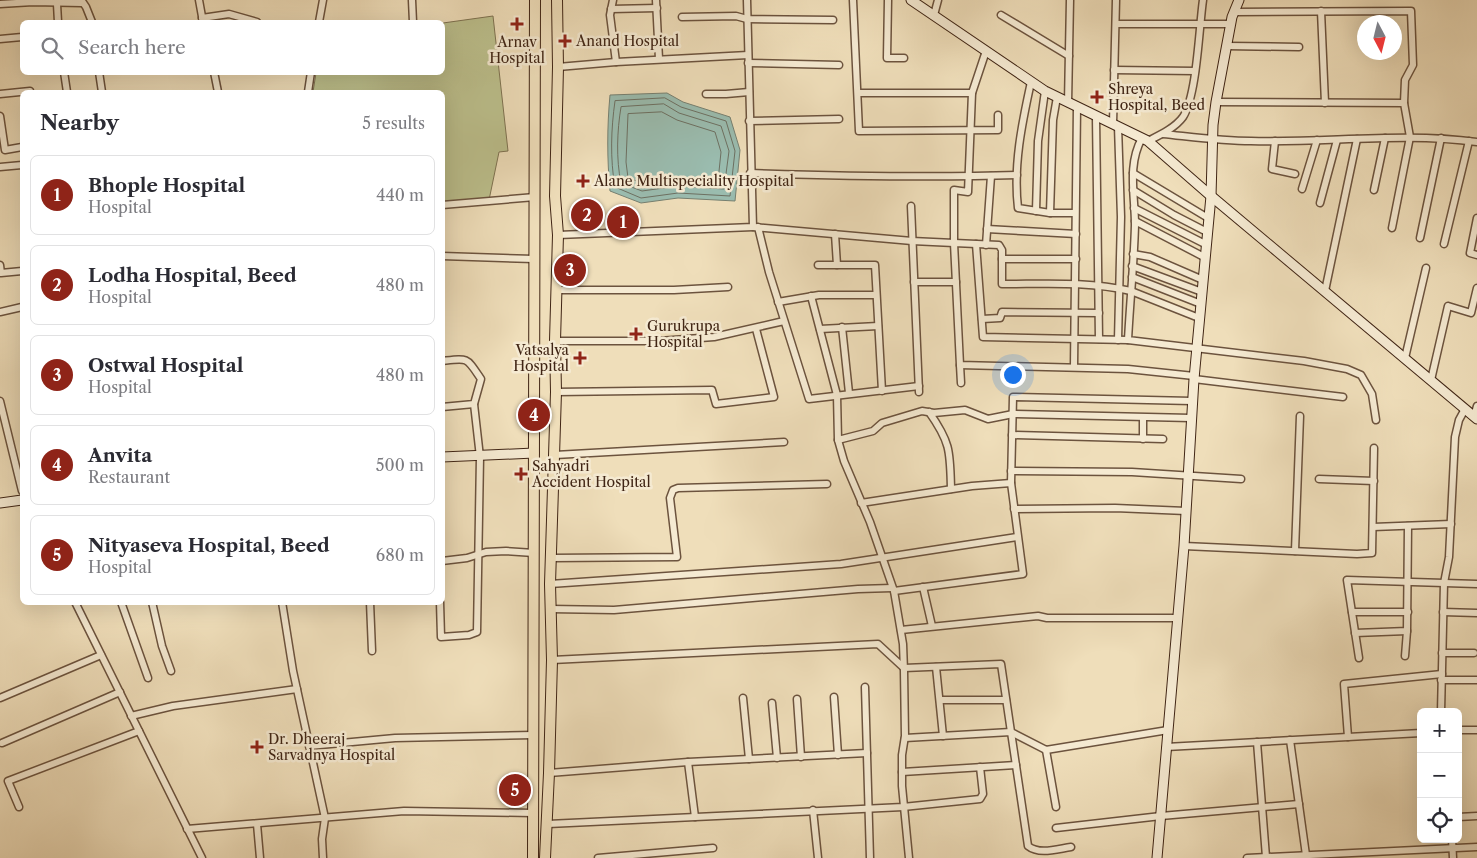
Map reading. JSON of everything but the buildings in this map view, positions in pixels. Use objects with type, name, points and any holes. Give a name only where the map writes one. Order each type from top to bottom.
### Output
[{"type":"main road","points":[[533,858],[535,0]]},
{"type":"main road","points":[[545,858],[548,824],[552,660],[550,584],[556,392],[555,341],[558,234],[555,196],[558,68],[557,0]]},
{"type":"street","points":[[199,0],[202,20],[229,14],[250,20]]},
{"type":"street","points":[[319,20],[323,0]]},
{"type":"street","points":[[412,0],[413,20]]},
{"type":"street","points":[[612,0],[611,35],[616,62]]},
{"type":"street","points":[[656,0],[659,59]]},
{"type":"street","points":[[747,0],[750,173],[755,227],[809,399],[849,393],[919,389],[911,206]]},
{"type":"street","points":[[853,0],[859,131],[998,130],[998,115]]},
{"type":"street","points":[[888,0],[887,58],[904,58]]},
{"type":"street","points":[[934,14],[938,0]]},
{"type":"street","points":[[1068,103],[1070,0]]},
{"type":"street","points":[[1116,0],[1115,125],[1121,217],[1118,340]]},
{"type":"street","points":[[1163,134],[1182,117],[1192,97],[1203,0]]},
{"type":"street","points":[[1157,858],[1184,546],[1192,401],[1211,196],[1216,102],[1231,24],[1239,0]]},
{"type":"street","points":[[915,1],[1045,91],[1145,139],[1476,418]]},
{"type":"street","points":[[0,4],[82,2],[91,20]]},
{"type":"street","points":[[57,4],[58,20]]},
{"type":"street","points":[[611,9],[657,8]]},
{"type":"street","points":[[1321,11],[1325,103]]},
{"type":"street","points":[[1235,12],[1411,11],[1413,65],[1405,80],[1404,104],[1410,137],[1392,228]]},
{"type":"street","points":[[1001,15],[1069,56]]},
{"type":"street","points":[[682,17],[736,16],[747,19],[833,20]]},
{"type":"street","points":[[1116,24],[1231,24]]},
{"type":"street","points":[[0,39],[20,37]]},
{"type":"street","points":[[1227,46],[1299,47]]},
{"type":"street","points":[[961,383],[954,243],[954,190],[968,192],[972,92],[986,51]]},
{"type":"street","points":[[558,68],[616,62],[748,54]]},
{"type":"street","points":[[748,63],[839,65]]},
{"type":"street","points":[[1114,70],[1195,71]]},
{"type":"street","points":[[64,75],[67,90]]},
{"type":"street","points":[[99,75],[102,90]]},
{"type":"street","points":[[215,75],[218,90]]},
{"type":"street","points":[[308,90],[311,75]]},
{"type":"street","points":[[1031,82],[1023,118],[1017,175],[1018,208],[1076,213]]},
{"type":"street","points":[[1036,211],[1038,141],[1045,91]]},
{"type":"street","points":[[0,94],[20,92]]},
{"type":"street","points":[[706,94],[749,92]]},
{"type":"street","points":[[858,93],[972,92]]},
{"type":"street","points":[[1050,212],[1053,120],[1057,97]]},
{"type":"street","points":[[1216,102],[1404,104]]},
{"type":"street","points":[[1074,368],[1077,107]]},
{"type":"street","points":[[0,116],[5,150],[20,147]]},
{"type":"street","points":[[1096,116],[1099,339]]},
{"type":"street","points":[[749,121],[839,119]]},
{"type":"street","points":[[1128,340],[1135,221],[1133,173],[1136,149],[1145,139],[1163,134],[1213,140],[1275,141],[1410,137],[1477,142]]},
{"type":"street","points":[[1374,190],[1384,138]]},
{"type":"street","points":[[1420,238],[1440,138]]},
{"type":"street","points":[[1325,291],[1358,139]]},
{"type":"street","points":[[1302,189],[1317,140]]},
{"type":"street","points":[[1320,203],[1337,140]]},
{"type":"street","points":[[1444,244],[1469,140]]},
{"type":"street","points":[[1275,141],[1272,169],[1295,174]]},
{"type":"street","points":[[0,167],[20,165]]},
{"type":"street","points":[[750,173],[840,176],[1017,175]]},
{"type":"street","points":[[1133,173],[1208,218]]},
{"type":"street","points":[[986,245],[991,176]]},
{"type":"street","points":[[1133,190],[1174,215],[1207,232]]},
{"type":"street","points":[[445,205],[535,197]]},
{"type":"street","points":[[1134,208],[1206,244]]},
{"type":"street","points":[[1477,218],[1470,253],[1477,255]]},
{"type":"street","points":[[1135,221],[1204,257]]},
{"type":"street","points":[[558,234],[755,227],[912,242],[999,245],[1002,250],[1002,284],[1075,283],[1131,291],[1200,318]]},
{"type":"street","points":[[987,229],[1076,234]]},
{"type":"street","points":[[835,234],[838,265]]},
{"type":"street","points":[[976,244],[983,336],[1128,340],[1304,361],[1347,369],[1361,375],[1372,394],[1376,420]]},
{"type":"street","points":[[1133,254],[1150,257],[1203,280]]},
{"type":"street","points":[[445,256],[534,259]]},
{"type":"street","points":[[1002,258],[1076,260]]},
{"type":"street","points":[[0,265],[1,273],[20,271]]},
{"type":"street","points":[[818,265],[875,265],[882,391]]},
{"type":"street","points":[[1132,266],[1202,292]]},
{"type":"street","points":[[1405,358],[1426,268]]},
{"type":"street","points":[[1132,277],[1201,304]]},
{"type":"street","points":[[914,282],[956,282]]},
{"type":"street","points":[[556,290],[674,290],[728,287]]},
{"type":"street","points":[[1431,380],[1448,306],[1471,313],[1477,288]]},
{"type":"street","points":[[778,302],[811,296],[876,295]]},
{"type":"street","points":[[811,296],[837,395],[838,440],[844,460],[883,557],[893,589],[904,668],[905,738],[902,772],[908,858]]},
{"type":"street","points":[[0,312],[20,308]]},
{"type":"street","points":[[982,319],[1000,318],[1002,312],[1099,313]]},
{"type":"street","points":[[555,341],[659,341],[714,337],[756,329],[784,321]]},
{"type":"street","points":[[820,329],[878,326]]},
{"type":"street","points":[[842,327],[849,393]]},
{"type":"street","points":[[556,392],[712,390],[716,404],[774,397],[756,329]]},
{"type":"street","points":[[440,605],[441,637],[469,636],[476,632],[480,456],[474,404],[481,379],[468,360],[462,358],[445,360]]},
{"type":"street","points":[[960,365],[1128,369],[1343,397]]},
{"type":"street","points":[[550,609],[614,610],[858,589],[923,587],[1023,574],[1011,483],[1013,397],[1192,401]]},
{"type":"street","points":[[0,401],[20,483]]},
{"type":"street","points":[[445,407],[474,404]]},
{"type":"street","points":[[1476,418],[1477,406]]},
{"type":"street","points":[[1441,708],[1444,583],[1449,557],[1455,438],[1459,420],[1465,409]]},
{"type":"street","points":[[838,440],[872,431],[882,423],[922,411],[934,414],[965,410],[988,419],[1013,414],[1191,418]]},
{"type":"street","points":[[929,412],[941,429],[949,448],[951,489]]},
{"type":"street","points":[[1295,551],[1300,416]]},
{"type":"street","points":[[1143,418],[1143,439]]},
{"type":"street","points":[[1012,435],[1164,439]]},
{"type":"street","points":[[555,455],[784,442]]},
{"type":"street","points":[[1184,546],[1357,554],[1372,553],[1374,448]]},
{"type":"street","points":[[445,458],[534,453]]},
{"type":"street","points":[[1011,471],[1132,472],[1241,479]]},
{"type":"street","points":[[1320,479],[1374,481]]},
{"type":"street","points":[[861,503],[951,489],[1011,483]]},
{"type":"street","points":[[552,558],[676,557],[670,498],[673,490],[678,488],[827,484]]},
{"type":"street","points":[[0,503],[20,500]]},
{"type":"street","points":[[1014,509],[1115,508],[1186,511]]},
{"type":"street","points":[[1373,527],[1451,524]]},
{"type":"street","points":[[1405,656],[1408,612],[1408,526]]},
{"type":"street","points":[[550,584],[799,568],[1017,537]]},
{"type":"street","points":[[445,561],[467,558],[486,552],[534,553]]},
{"type":"street","points":[[1359,658],[1347,580],[1477,584]]},
{"type":"street","points":[[923,587],[932,626]]},
{"type":"street","points":[[76,605],[202,858]]},
{"type":"street","points":[[122,605],[148,678]]},
{"type":"street","points":[[153,605],[162,646],[171,671]]},
{"type":"street","points":[[282,605],[296,689],[325,818],[322,839],[323,858]]},
{"type":"street","points":[[370,605],[372,651]]},
{"type":"street","points":[[1352,612],[1408,612]]},
{"type":"street","points":[[1443,612],[1477,613]]},
{"type":"street","points":[[900,630],[1038,616],[1047,618],[1177,618]]},
{"type":"street","points":[[1355,633],[1407,631]]},
{"type":"street","points":[[552,660],[878,644],[904,668],[1001,664],[1028,846],[1032,849],[1043,851],[1071,847]]},
{"type":"street","points":[[1442,653],[1474,653]]},
{"type":"street","points":[[0,698],[101,655]]},
{"type":"street","points":[[936,666],[944,736]]},
{"type":"street","points":[[1348,737],[1344,684],[1441,677],[1477,680]]},
{"type":"street","points":[[864,687],[870,858]]},
{"type":"street","points":[[131,716],[174,706],[296,689]]},
{"type":"street","points":[[2,743],[120,692]]},
{"type":"street","points":[[834,697],[838,755]]},
{"type":"street","points":[[742,698],[749,759]]},
{"type":"street","points":[[797,699],[801,757]]},
{"type":"street","points":[[940,700],[1006,700]]},
{"type":"street","points":[[772,703],[777,758]]},
{"type":"street","points":[[905,738],[1011,732],[1046,750],[1168,730]]},
{"type":"street","points":[[1462,730],[1477,730]]},
{"type":"street","points":[[19,807],[8,781],[138,731]]},
{"type":"street","points":[[1166,747],[1417,733]]},
{"type":"street","points":[[309,746],[395,738],[533,735]]},
{"type":"street","points":[[1290,740],[1306,855]]},
{"type":"street","points":[[1257,742],[1266,857]]},
{"type":"street","points":[[1046,750],[1056,807]]},
{"type":"street","points":[[549,774],[688,762],[867,753]]},
{"type":"street","points":[[688,762],[695,817]]},
{"type":"street","points":[[902,772],[1016,765]]},
{"type":"street","points":[[548,824],[868,807],[903,807],[980,799],[983,794],[980,767]]},
{"type":"street","points":[[1056,828],[1161,816],[1299,804]]},
{"type":"street","points":[[813,810],[818,858]]},
{"type":"street","points":[[187,829],[404,811],[533,813]]},
{"type":"street","points":[[1462,817],[1477,816]]},
{"type":"street","points":[[257,824],[260,858]]},
{"type":"street","points":[[1452,843],[1453,858]]},
{"type":"street","points":[[1247,858],[1477,847]]},
{"type":"street","points":[[598,858],[713,848]]},
{"type":"green space","points":[[493,16],[508,151],[499,152],[489,200],[445,202],[445,90],[313,90],[316,75],[445,75],[445,23]]},
{"type":"water","points":[[667,93],[683,102],[730,117],[740,150],[735,201],[678,198],[641,203],[610,191],[608,119],[610,95]]},
{"type":"place","name":"Arnav Hospital","points":[[517,24]]},
{"type":"place","name":"Anand Hospital","points":[[565,41]]},
{"type":"place","name":"Shreya Hospital, Beed","points":[[1097,97]]},
{"type":"place","name":"Alane Multispeciality Hospital","points":[[583,181]]},
{"type":"place","name":"Lodha Hospital, Beed","points":[[587,215]]},
{"type":"place","name":"Bhople Hospital","points":[[623,222]]},
{"type":"place","name":"Ostwal Hospital","points":[[570,270]]},
{"type":"place","name":"Gurukrupa Hospital","points":[[636,334]]},
{"type":"place","name":"Vatsalya Hospital","points":[[580,358]]},
{"type":"place","name":"Anvita","points":[[534,415]]},
{"type":"place","name":"Sahyadri Accident Hospital","points":[[521,474]]},
{"type":"place","name":"Dr. Dheeraj Sarvadnya Hospital","points":[[257,747]]},
{"type":"place","name":"Nityaseva Hospital, Beed","points":[[515,790]]}]
